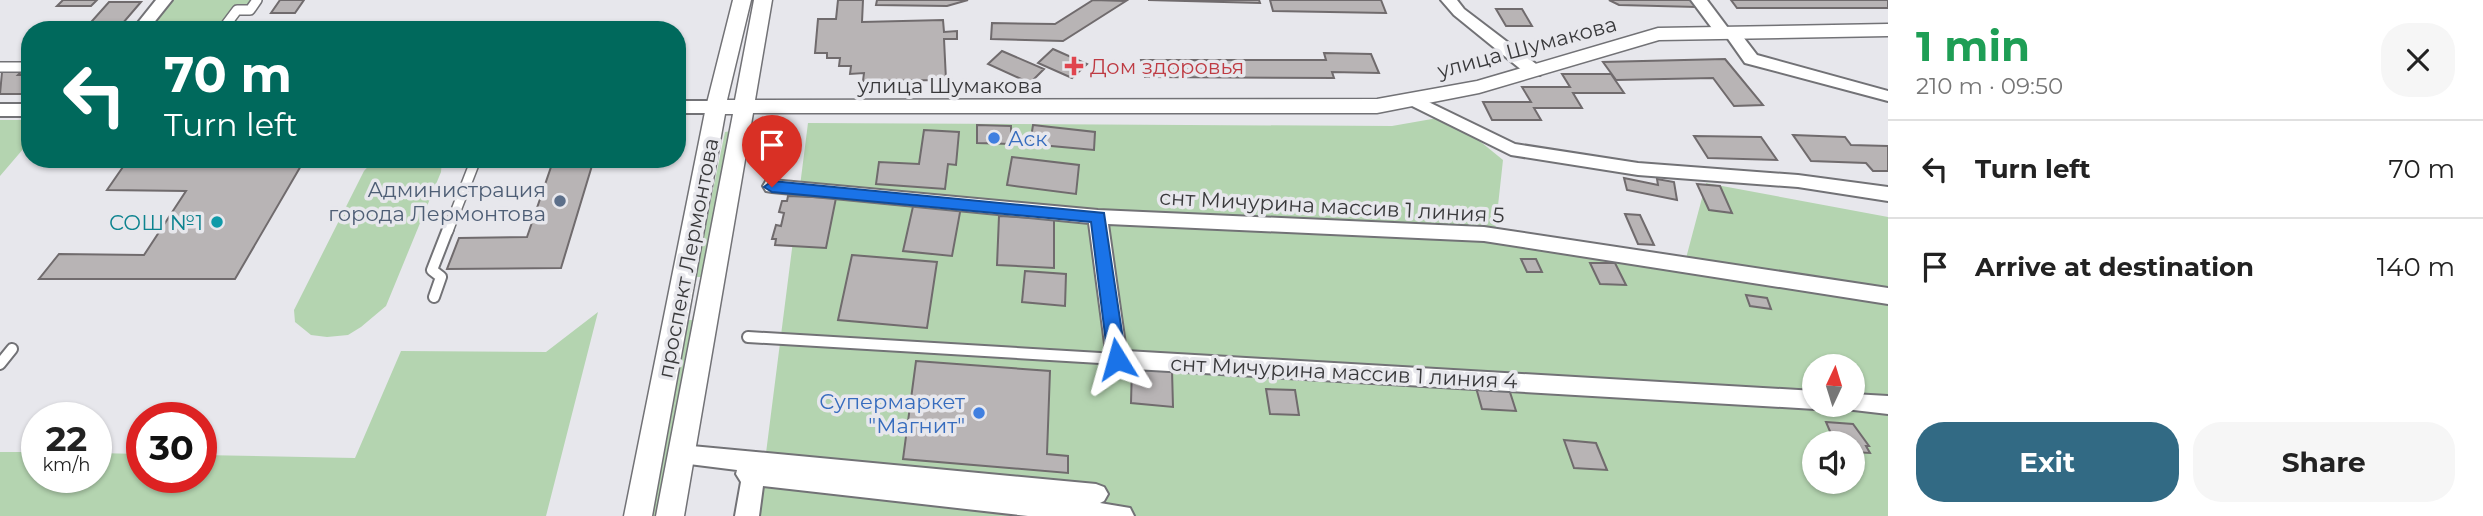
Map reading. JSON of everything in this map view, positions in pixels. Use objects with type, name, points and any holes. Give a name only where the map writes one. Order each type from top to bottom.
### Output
[{"type":"street","points":[[147,21],[164,0]]},
{"type":"street","name":"проспект Лермонтова","points":[[638,516],[716,107],[742,0]]},
{"type":"street","name":"проспект Лермонтова","points":[[670,516],[763,0]]},
{"type":"street","points":[[1449,0],[1459,12],[1534,71]]},
{"type":"street","points":[[1699,0],[1751,60],[1888,96]]},
{"type":"street","name":"улица Шумакова","points":[[716,107],[1363,106],[1479,87],[1658,34],[1888,30]]},
{"type":"street","points":[[1412,99],[1511,149],[1638,169],[1798,181],[1888,194]]},
{"type":"street","points":[[686,107],[716,107]]},
{"type":"street","points":[[0,110],[21,110]]},
{"type":"street","name":"снт Мичурина массив 1 линия 5","points":[[772,187],[1098,217],[1484,234],[1888,296]]},
{"type":"street","points":[[1098,217],[1117,359]]},
{"type":"street","name":"снт Мичурина массив 1 линия 4","points":[[1117,359],[1802,399]]},
{"type":"street","points":[[1866,403],[1888,405]]},
{"type":"street","points":[[681,455],[1096,494]]},
{"type":"street","points":[[747,516],[750,475],[1122,516]]},
{"type":"lane","points":[[229,21],[237,10],[250,10],[257,0]]},
{"type":"lane","points":[[0,67],[21,67]]},
{"type":"lane","points":[[434,297],[441,276],[432,270],[472,168]]},
{"type":"lane","name":"снт Мичурина массив 1 линия 4","points":[[748,337],[1117,359]]},
{"type":"lane","points":[[0,364],[12,349]]},
{"type":"green space","points":[[172,0],[251,0],[236,21],[155,21]]},
{"type":"green space","points":[[1449,116],[1503,160],[1494,242],[1685,262],[1706,183],[1888,217],[1888,516],[758,516],[808,123],[1392,126]]},
{"type":"green space","points":[[0,120],[21,120],[21,152],[0,176]]},
{"type":"green space","points":[[731,131],[703,277],[695,277],[725,132]]},
{"type":"green space","points":[[367,168],[441,168],[386,306],[348,335],[311,335],[295,322],[294,310]]},
{"type":"green space","points":[[598,312],[546,516],[0,516],[0,452],[21,452],[21,493],[112,493],[112,453],[126,454],[126,493],[217,493],[217,455],[355,458],[401,351],[546,352]]},
{"type":"green space","points":[[687,320],[695,320],[659,516],[650,516]]},
{"type":"building","points":[[63,0],[97,0],[91,6],[57,6]]},
{"type":"building","points":[[280,0],[304,0],[295,13],[271,13]]},
{"type":"building","points":[[838,0],[863,0],[862,22],[943,20],[944,32],[957,31],[957,39],[944,39],[946,80],[863,81],[864,73],[850,74],[851,66],[839,66],[840,58],[827,58],[827,53],[815,53],[818,19],[836,19]]},
{"type":"building","points":[[877,0],[968,0],[947,6],[876,5]]},
{"type":"building","points":[[1093,0],[1126,1],[1063,41],[991,39],[992,23],[1055,24]]},
{"type":"building","points":[[1148,0],[1259,0],[1260,3]]},
{"type":"building","points":[[1270,0],[1381,0],[1386,13],[1273,11]]},
{"type":"building","points":[[1609,0],[1691,0],[1696,7],[1619,5]]},
{"type":"building","points":[[1731,0],[1888,0],[1888,8],[1737,8]]},
{"type":"building","points":[[109,2],[141,2],[125,21],[92,21]]},
{"type":"building","points":[[1496,9],[1522,9],[1532,26],[1506,26]]},
{"type":"building","points":[[1053,49],[1087,64],[1072,78],[1038,63]]},
{"type":"building","points":[[1002,51],[1044,69],[1030,83],[988,64]]},
{"type":"building","points":[[1324,53],[1371,54],[1379,73],[1332,72],[1334,78],[1145,77],[1141,60],[1326,60]]},
{"type":"building","points":[[1725,59],[1763,105],[1734,106],[1713,78],[1616,80],[1603,62]]},
{"type":"building","points":[[2,72],[21,72],[18,75],[21,75],[21,94],[0,94]]},
{"type":"building","points":[[1562,74],[1611,74],[1624,93],[1573,93],[1582,108],[1534,108],[1541,120],[1492,120],[1483,102],[1531,102],[1522,87],[1570,87]]},
{"type":"building","points":[[977,125],[1011,126],[1011,144],[977,143]]},
{"type":"building","points":[[1033,125],[1095,132],[1094,150],[1030,144]]},
{"type":"building","points":[[924,130],[959,132],[956,165],[948,164],[945,189],[876,184],[879,162],[919,164]]},
{"type":"building","points":[[1793,135],[1845,137],[1851,145],[1888,146],[1888,171],[1873,171],[1866,163],[1811,161]]},
{"type":"building","points":[[1694,136],[1761,137],[1777,160],[1708,158]]},
{"type":"building","points":[[1012,157],[1079,165],[1076,194],[1007,185]]},
{"type":"building","name":"СОШ №1","points":[[122,168],[300,168],[235,279],[39,279],[59,254],[144,255],[186,191],[107,190]]},
{"type":"building","name":"Администрация города Лермонтова","points":[[551,168],[591,168],[561,268],[447,269],[459,238],[527,237]]},
{"type":"building","points":[[1624,178],[1658,185],[1657,179],[1674,182],[1677,200],[1627,190]]},
{"type":"building","points":[[1697,184],[1720,186],[1732,213],[1709,210]]},
{"type":"building","points":[[788,196],[836,198],[826,248],[775,245],[776,239],[772,239],[776,225],[781,226],[784,213],[779,212],[782,201],[787,201]]},
{"type":"building","points":[[914,202],[961,207],[952,256],[903,251]]},
{"type":"building","points":[[1625,214],[1640,215],[1654,245],[1638,244]]},
{"type":"building","points":[[999,216],[1054,219],[1054,268],[997,265]]},
{"type":"building","points":[[852,255],[937,262],[927,328],[838,320]]},
{"type":"building","points":[[1521,259],[1536,259],[1542,272],[1527,272]]},
{"type":"building","points":[[1590,263],[1615,263],[1626,285],[1600,284]]},
{"type":"building","points":[[1025,271],[1066,274],[1065,306],[1022,302]]},
{"type":"building","points":[[1746,295],[1767,298],[1771,309],[1750,306]]},
{"type":"building","name":"Супермаркет \"Магнит\"","points":[[916,361],[1050,371],[1047,454],[1068,456],[1068,473],[903,459]]},
{"type":"building","points":[[1132,366],[1172,370],[1173,407],[1131,403]]},
{"type":"building","points":[[1475,384],[1508,386],[1516,411],[1482,409]]},
{"type":"building","points":[[1266,389],[1295,390],[1299,415],[1270,414]]},
{"type":"building","points":[[1826,422],[1853,424],[1858,431],[1830,431]]},
{"type":"building","points":[[1564,440],[1596,443],[1607,470],[1574,468]]},
{"type":"building","points":[[1865,440],[1869,446],[1866,446],[1870,453],[1865,453]]},
{"type":"place","name":"Дом здоровья","points":[[1074,66]]},
{"type":"place","name":"Аск","points":[[994,138]]},
{"type":"place","name":"Администрация города Лермонтова","points":[[560,201]]},
{"type":"place","name":"СОШ №1","points":[[217,222]]},
{"type":"place","name":"Супермаркет \"Магнит\"","points":[[979,413]]},
{"type":"route","points":[[772,187],[1098,217],[1117,359]]}]
